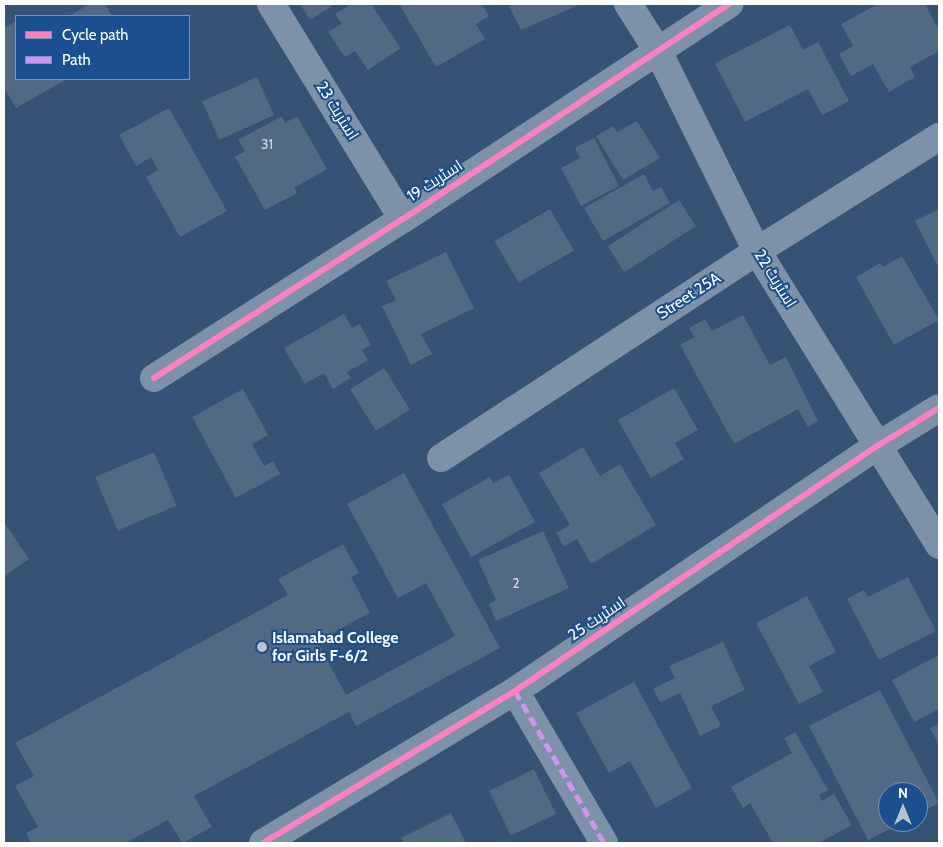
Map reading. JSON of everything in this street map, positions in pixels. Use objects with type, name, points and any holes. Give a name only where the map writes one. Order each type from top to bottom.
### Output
[{"type":"street","name":"اسٹریٹ 23","points":[[271,4],[404,219]]},
{"type":"street","name":"اسٹریٹ 22","points":[[628,4],[658,51],[757,251],[879,445],[939,545]]},
{"type":"street","name":"اسٹریٹ 19","points":[[154,378],[404,219],[729,4]]},
{"type":"street","name":"Street 25A","points":[[440,458],[757,251],[939,137]]},
{"type":"street","name":"اسٹریٹ 25","points":[[263,843],[515,691],[879,445],[939,408]]},
{"type":"street","points":[[515,691],[604,843]]},
{"type":"building","points":[[89,4],[105,4],[111,15],[71,15]]},
{"type":"building","points":[[300,4],[335,4],[310,20]]},
{"type":"building","points":[[351,4],[371,4],[401,48],[368,70],[355,51],[345,57],[328,32],[342,24],[335,14]]},
{"type":"building","points":[[399,4],[482,4],[489,16],[476,24],[485,39],[436,67]]},
{"type":"building","points":[[508,4],[581,4],[521,30]]},
{"type":"building","points":[[878,4],[925,4],[939,30],[939,51],[910,67],[915,77],[889,92],[873,64],[851,76],[839,54],[853,46],[841,24]]},
{"type":"building","points":[[15,22],[15,80],[65,80],[16,108],[4,87],[4,28]]},
{"type":"building","points":[[790,25],[803,50],[818,42],[849,101],[822,115],[808,89],[745,122],[715,63]]},
{"type":"building","points":[[257,77],[274,115],[219,140],[202,101]]},
{"type":"building","points":[[169,108],[227,211],[180,237],[146,177],[158,170],[151,157],[136,166],[119,135]]},
{"type":"building","points":[[282,116],[285,123],[297,116],[327,169],[294,188],[297,193],[265,210],[235,157],[245,151],[238,140]]},
{"type":"building","points":[[637,121],[660,158],[623,180],[596,136],[613,126],[617,132]]},
{"type":"building","points":[[594,138],[619,186],[581,206],[561,168],[580,158],[575,148]]},
{"type":"building","points":[[644,174],[653,191],[661,187],[670,203],[603,241],[584,208]]},
{"type":"building","points":[[679,200],[696,226],[625,272],[608,246]]},
{"type":"building","points":[[550,209],[574,251],[519,283],[495,241]]},
{"type":"building","points":[[939,209],[939,263],[937,265],[915,221]]},
{"type":"building","points":[[446,252],[474,308],[421,334],[432,354],[411,365],[382,306],[396,300],[386,281]]},
{"type":"building","points":[[902,256],[939,320],[894,345],[856,277],[880,263],[883,267]]},
{"type":"building","points":[[344,314],[352,328],[360,324],[371,345],[362,350],[368,360],[347,372],[351,378],[333,389],[324,373],[305,384],[284,348]]},
{"type":"building","points":[[743,315],[770,365],[786,357],[818,421],[808,427],[798,409],[734,444],[680,345],[694,337],[689,328],[705,319],[712,331]]},
{"type":"building","points":[[384,368],[410,410],[376,431],[350,389]]},
{"type":"building","points":[[674,388],[698,430],[675,443],[684,459],[651,478],[618,420]]},
{"type":"building","points":[[243,389],[268,435],[252,444],[264,466],[273,461],[280,474],[236,498],[192,417]]},
{"type":"building","points":[[583,447],[600,476],[620,464],[656,525],[591,564],[577,539],[564,547],[556,533],[570,525],[539,473]]},
{"type":"building","points":[[154,452],[177,505],[118,530],[95,477]]},
{"type":"building","points":[[404,473],[500,648],[356,726],[349,712],[194,796],[212,827],[182,843],[168,820],[125,843],[31,843],[26,833],[38,827],[15,786],[34,776],[15,743],[288,595],[278,579],[343,544],[359,573],[351,577],[370,613],[317,641],[346,695],[455,636],[426,583],[398,598],[347,504]]},
{"type":"building","points":[[509,475],[535,522],[471,557],[442,504],[490,477],[493,483]]},
{"type":"building","points":[[4,522],[29,559],[4,576]]},
{"type":"building","points":[[543,531],[569,588],[496,621],[489,604],[496,600],[478,560]]},
{"type":"building","points":[[908,577],[936,631],[879,660],[847,599],[864,590],[868,597]]},
{"type":"building","points":[[807,596],[836,652],[809,666],[823,692],[799,704],[756,623]]},
{"type":"building","points":[[723,642],[745,690],[711,706],[721,726],[700,736],[680,693],[660,702],[653,689],[675,678],[669,666]]},
{"type":"building","points":[[939,655],[939,709],[914,722],[892,680]]},
{"type":"building","points":[[634,682],[692,788],[656,808],[630,761],[609,773],[576,713]]},
{"type":"building","points":[[880,690],[939,803],[928,809],[928,782],[878,782],[878,832],[884,832],[868,840],[809,726]]},
{"type":"building","points":[[939,723],[939,745],[930,728]]},
{"type":"building","points":[[795,732],[828,790],[819,795],[822,801],[834,794],[852,825],[819,843],[773,843],[750,803],[743,808],[731,787],[792,753],[784,738]]},
{"type":"building","points":[[534,769],[556,814],[511,836],[489,791]]},
{"type":"building","points":[[451,813],[466,843],[404,843],[401,838]]},
{"type":"marked path","points":[[515,691],[604,843]]},
{"type":"cycle path","points":[[154,378],[403,219],[729,4]]},
{"type":"cycle path","points":[[263,843],[515,691],[879,445],[939,408]]},
{"type":"place","name":"Islamabad College for Girls F-6/2","points":[[262,647]]}]
